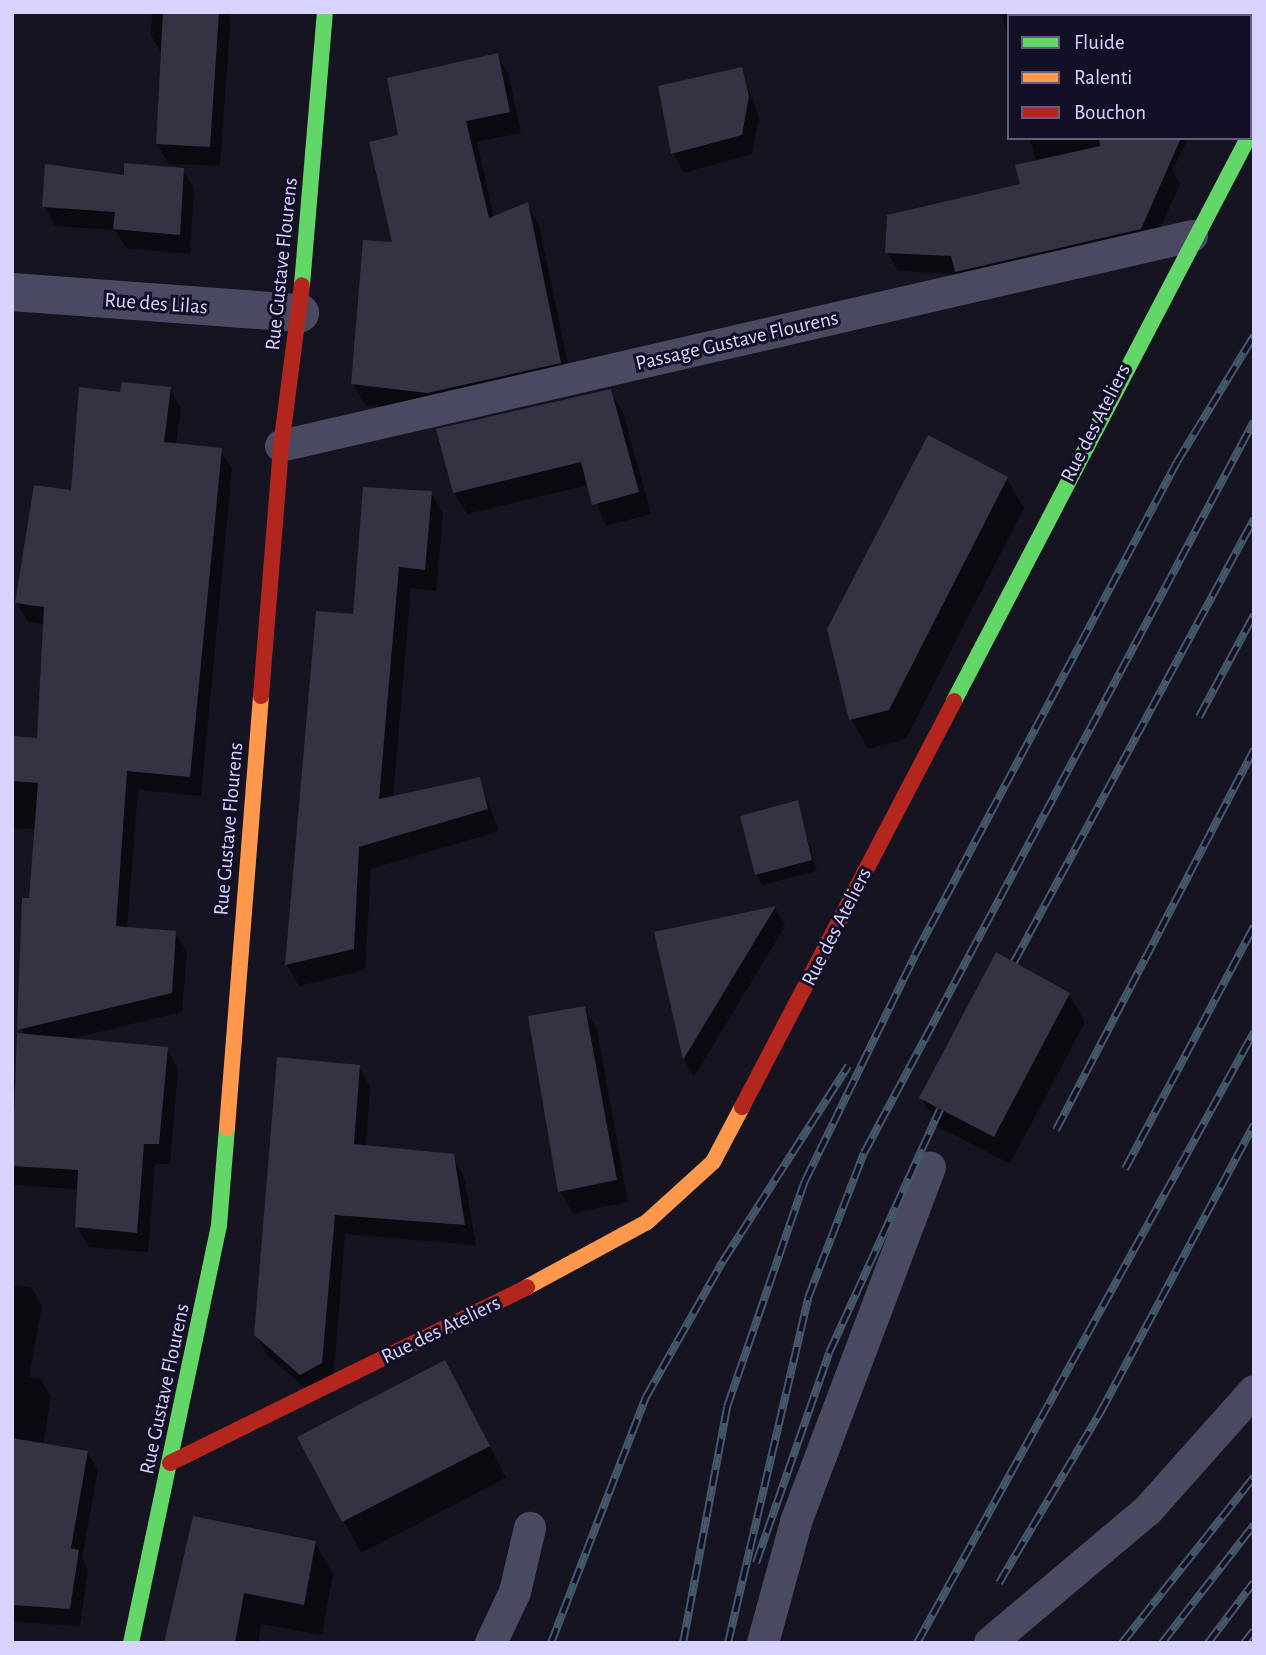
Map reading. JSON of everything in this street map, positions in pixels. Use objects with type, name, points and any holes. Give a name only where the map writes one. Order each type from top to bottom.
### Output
[{"type":"street","name":"Rue Gustave Flourens","points":[[131,1643],[219,1225],[281,446],[300,313],[325,12]]},
{"type":"street","name":"Rue des Ateliers","points":[[170,1463],[588,1257],[647,1222],[713,1161],[1192,236],[1247,140]]},
{"type":"street","name":"Rue des Lilas","points":[[12,292],[300,313]]},
{"type":"lane","name":"Passage Gustave Flourens","points":[[281,446],[1192,236]]},
{"type":"lane","points":[[762,1643],[796,1522],[930,1167]]},
{"type":"lane","points":[[990,1643],[1148,1510],[1254,1391]]},
{"type":"lane","points":[[491,1643],[515,1592],[530,1528]]},
{"type":"building","points":[[163,12],[219,12],[210,147],[156,144]]},
{"type":"building","points":[[498,53],[510,112],[466,121],[489,218],[528,202],[561,363],[427,393],[351,384],[363,240],[392,242],[369,142],[398,135],[387,78]]},
{"type":"building","points":[[742,67],[749,96],[742,135],[671,154],[658,86]]},
{"type":"building","points":[[1099,140],[1180,140],[1141,229],[955,272],[951,256],[885,253],[887,215],[1020,184],[1015,165],[1100,146]]},
{"type":"building","points":[[124,163],[184,168],[180,235],[113,229],[115,212],[42,207],[45,164],[124,175]]},
{"type":"building","points":[[122,382],[171,387],[164,442],[222,448],[190,777],[127,771],[116,926],[176,931],[172,993],[17,1030],[22,898],[29,898],[38,783],[12,781],[12,736],[37,738],[44,607],[15,603],[34,485],[71,490],[79,387],[120,392]]},
{"type":"building","points":[[611,389],[639,492],[592,505],[581,462],[453,493],[436,429]]},
{"type":"building","points":[[928,435],[1008,477],[889,710],[849,720],[827,629]]},
{"type":"building","points":[[363,487],[432,491],[425,570],[399,567],[379,799],[480,777],[488,809],[359,847],[354,949],[285,965],[316,611],[353,614]]},
{"type":"building","points":[[798,800],[812,860],[755,875],[740,816]]},
{"type":"building","points":[[776,906],[683,1060],[654,932]]},
{"type":"building","points":[[996,952],[1070,993],[994,1137],[919,1098]]},
{"type":"building","points":[[585,1006],[617,1180],[558,1192],[528,1016]]},
{"type":"building","points":[[17,1033],[168,1047],[159,1144],[144,1144],[137,1233],[75,1227],[78,1170],[12,1166]]},
{"type":"building","points":[[277,1057],[360,1065],[354,1144],[454,1154],[465,1225],[335,1215],[322,1363],[300,1375],[254,1335]]},
{"type":"building","points":[[445,1360],[490,1446],[342,1522],[297,1437]]},
{"type":"building","points":[[12,1438],[88,1451],[71,1548],[79,1550],[70,1609],[12,1605]]},
{"type":"building","points":[[193,1516],[316,1541],[304,1605],[244,1593],[235,1643],[164,1643]]},
{"type":"railway","points":[[683,1643],[727,1407],[805,1181],[915,955],[1177,462],[1254,336]]},
{"type":"railway","points":[[728,1643],[808,1298],[864,1153],[1254,421]]},
{"type":"railway","points":[[1014,962],[1254,519]]},
{"type":"railway","points":[[1199,717],[1254,615]]},
{"type":"railway","points":[[1056,1130],[1254,749]]},
{"type":"railway","points":[[1125,1169],[1254,926]]},
{"type":"railway","points":[[917,1643],[1254,1032]]},
{"type":"railway","points":[[551,1643],[646,1397],[723,1261],[848,1066]]},
{"type":"railway","points":[[756,1563],[829,1353],[940,1109]]},
{"type":"railway","points":[[999,1583],[1100,1413],[1254,1124]]},
{"type":"railway","points":[[1122,1643],[1254,1477]]},
{"type":"railway","points":[[1162,1643],[1254,1525]]},
{"type":"railway","points":[[1208,1643],[1254,1582]]},
{"type":"railway","points":[[1244,1643],[1254,1630]]},
{"type":"traffic: fast","points":[[302,285],[325,12]]},
{"type":"traffic: fast","points":[[954,701],[1247,140]]},
{"type":"traffic: fast","points":[[131,1643],[219,1225],[227,1128]]},
{"type":"traffic: slow","points":[[227,1128],[261,696]]},
{"type":"traffic: slow","points":[[527,1287],[647,1222],[713,1162],[742,1107]]},
{"type":"traffic: jam","points":[[261,696],[281,446],[302,285]]},
{"type":"traffic: jam","points":[[742,1107],[954,701]]},
{"type":"traffic: jam","points":[[170,1463],[527,1287]]}]
